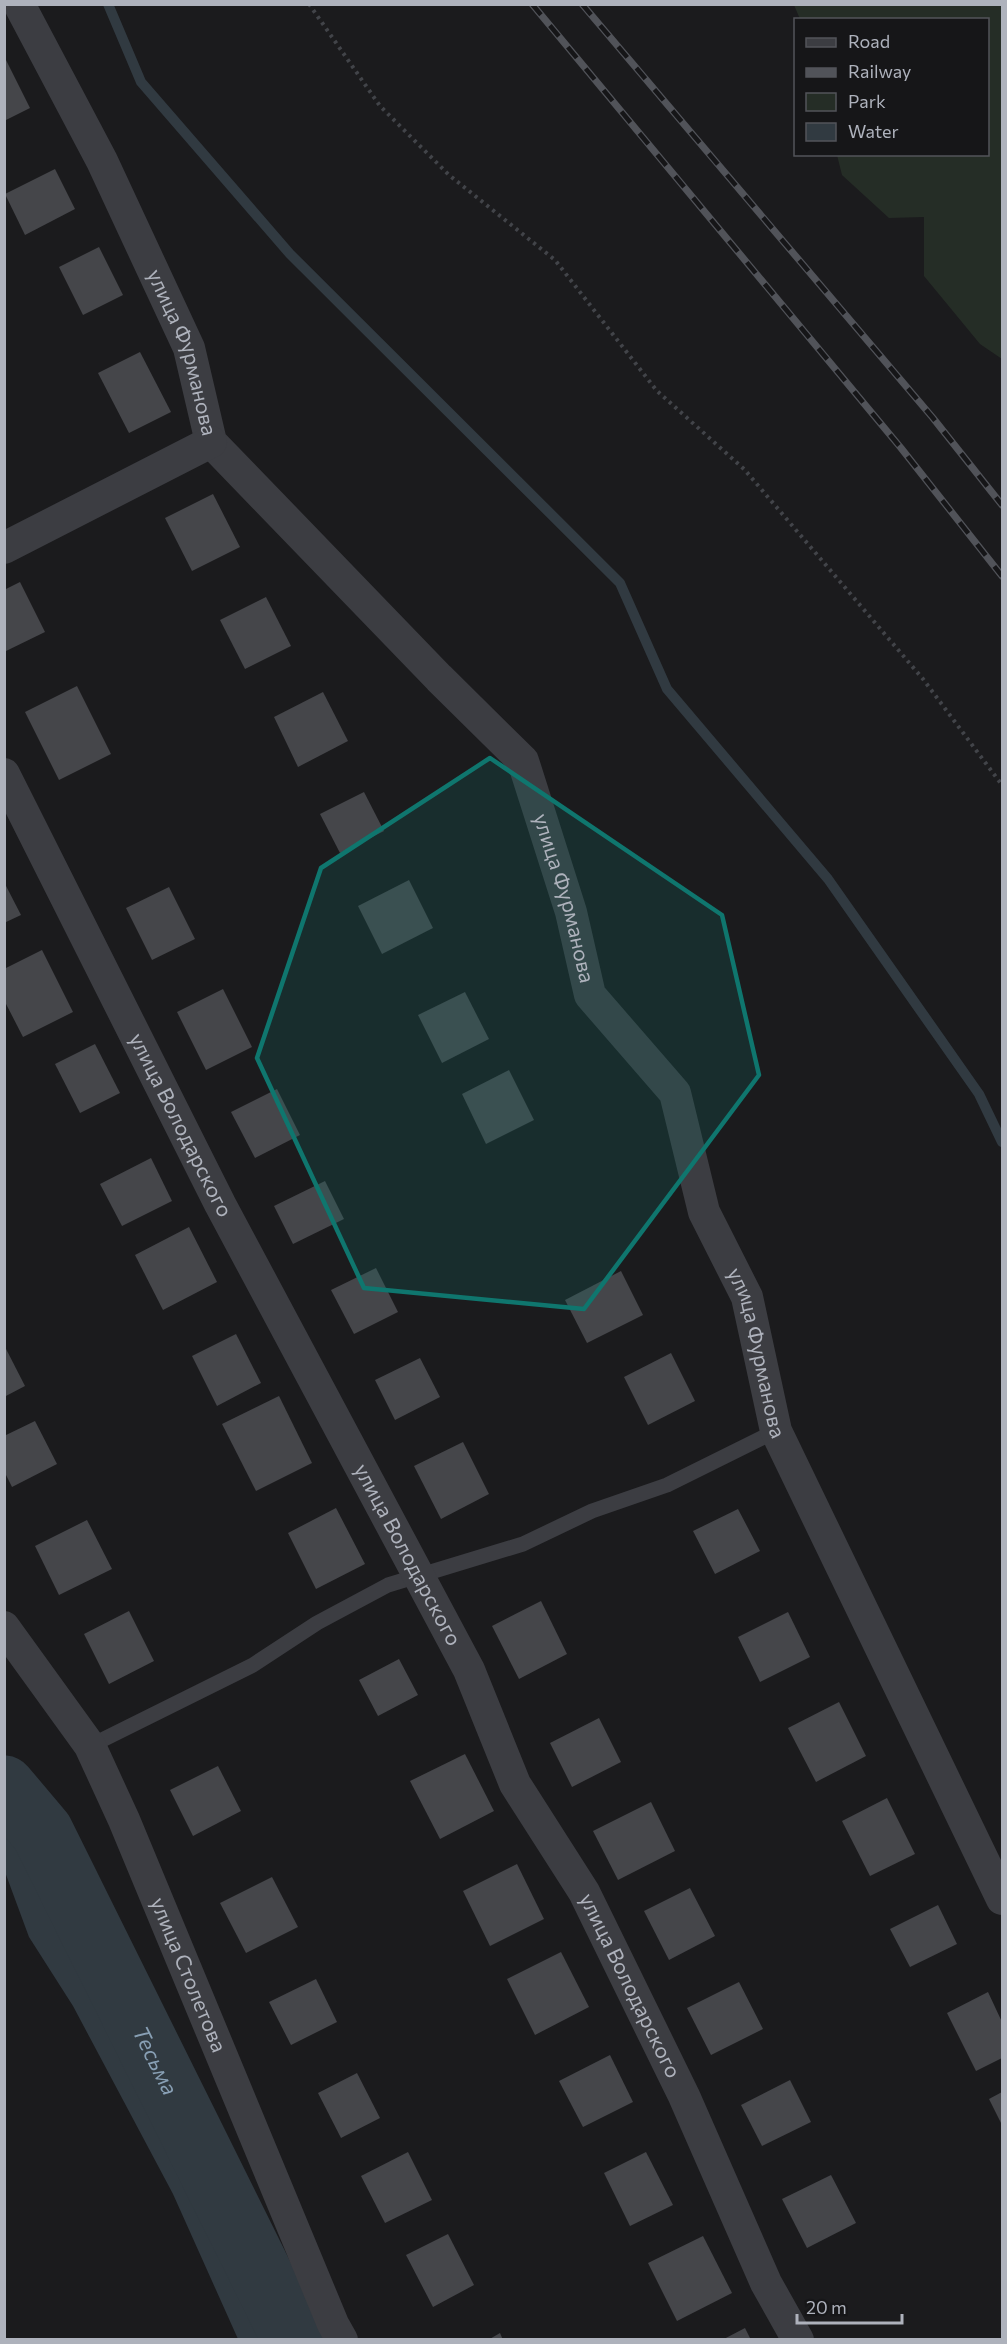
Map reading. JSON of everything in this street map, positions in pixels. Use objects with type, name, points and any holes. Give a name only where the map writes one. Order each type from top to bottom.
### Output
[{"type":"street","name":"улица Фурманова","points":[[19,4],[102,161],[189,348],[211,442],[439,678],[523,761],[571,912],[590,995],[675,1093],[704,1212],[747,1297],[776,1431],[1002,1899]]},
{"type":"street","points":[[4,548],[211,442]]},
{"type":"street","name":"улица Володарского","points":[[4,774],[220,1204],[470,1670],[515,1784],[584,1892],[684,2096],[766,2283],[798,2340]]},
{"type":"street","name":"улица Столетова","points":[[4,1627],[90,1746],[124,1820],[333,2324],[342,2340]]},
{"type":"lane","points":[[90,1746],[253,1665],[317,1623],[388,1585],[524,1544],[592,1511],[667,1485],[776,1431]]},
{"type":"path","points":[[309,4],[380,105],[449,176],[555,260],[657,391],[744,469],[923,679],[1002,785]]},
{"type":"highlighted area","points":[[490,758],[722,915],[759,1075],[584,1309],[364,1288],[257,1058],[321,868]]},
{"type":"green space","points":[[794,5],[1002,5],[1002,359],[980,344],[924,276],[924,217],[889,218],[842,175],[837,156],[989,156],[989,18],[800,18]]},
{"type":"water","points":[[4,1794],[8,1800],[26,1808],[60,1861],[112,1962],[163,2081],[286,2339],[238,2339],[173,2194],[73,2006],[29,1937],[5,1872]]},
{"type":"building","points":[[4,56],[30,108],[4,121]]},
{"type":"building","points":[[55,169],[75,209],[25,235],[5,194]]},
{"type":"building","points":[[99,247],[123,295],[83,315],[59,267]]},
{"type":"building","points":[[140,352],[171,412],[129,433],[98,373]]},
{"type":"building","points":[[213,494],[240,547],[192,571],[165,518]]},
{"type":"building","points":[[20,582],[45,632],[4,652],[4,590]]},
{"type":"building","points":[[266,597],[291,646],[245,669],[220,620]]},
{"type":"building","points":[[77,686],[111,754],[59,780],[25,712]]},
{"type":"building","points":[[323,692],[348,741],[298,767],[274,717]]},
{"type":"building","points":[[364,792],[384,831],[340,853],[320,814]]},
{"type":"building","points":[[409,880],[433,928],[382,954],[358,906]]},
{"type":"building","points":[[4,882],[21,915],[4,923]]},
{"type":"building","points":[[169,887],[195,939],[152,960],[126,908]]},
{"type":"building","points":[[42,950],[73,1012],[23,1037],[4,1000],[4,969]]},
{"type":"building","points":[[223,989],[252,1047],[206,1070],[177,1012]]},
{"type":"building","points":[[465,992],[489,1039],[442,1063],[418,1015]]},
{"type":"building","points":[[95,1044],[120,1093],[80,1113],[55,1064]]},
{"type":"building","points":[[509,1070],[534,1120],[486,1144],[462,1094]]},
{"type":"building","points":[[277,1089],[300,1135],[255,1158],[231,1112]]},
{"type":"building","points":[[151,1158],[172,1201],[122,1226],[100,1184]]},
{"type":"building","points":[[325,1181],[344,1219],[293,1244],[274,1206]]},
{"type":"building","points":[[189,1227],[217,1282],[163,1310],[135,1255]]},
{"type":"building","points":[[376,1268],[398,1312],[354,1334],[331,1290]]},
{"type":"building","points":[[621,1271],[643,1315],[587,1343],[565,1300]]},
{"type":"building","points":[[236,1334],[261,1383],[217,1406],[192,1356]]},
{"type":"building","points":[[4,1345],[25,1386],[4,1397]]},
{"type":"building","points":[[671,1353],[695,1401],[648,1425],[624,1377]]},
{"type":"building","points":[[420,1358],[440,1397],[395,1420],[375,1380]]},
{"type":"building","points":[[279,1396],[312,1463],[256,1491],[222,1424]]},
{"type":"building","points":[[35,1421],[57,1464],[12,1487],[4,1471],[4,1436]]},
{"type":"building","points":[[463,1442],[489,1494],[441,1519],[414,1466]]},
{"type":"building","points":[[336,1508],[365,1564],[316,1589],[288,1533]]},
{"type":"building","points":[[738,1509],[760,1551],[715,1574],[693,1531]]},
{"type":"building","points":[[87,1520],[112,1569],[59,1595],[35,1546]]},
{"type":"building","points":[[541,1601],[567,1654],[519,1679],[492,1626]]},
{"type":"building","points":[[129,1611],[154,1661],[109,1684],[84,1634]]},
{"type":"building","points":[[788,1612],[810,1657],[760,1682],[738,1637]]},
{"type":"building","points":[[399,1659],[418,1695],[378,1716],[359,1680]]},
{"type":"building","points":[[839,1702],[866,1756],[816,1782],[788,1728]]},
{"type":"building","points":[[599,1718],[621,1762],[572,1787],[550,1743]]},
{"type":"building","points":[[465,1754],[494,1811],[440,1839],[410,1781]]},
{"type":"building","points":[[218,1766],[241,1811],[193,1836],[170,1790]]},
{"type":"building","points":[[887,1798],[915,1854],[870,1876],[842,1821]]},
{"type":"building","points":[[651,1802],[675,1851],[618,1880],[593,1831]]},
{"type":"building","points":[[517,1864],[544,1919],[490,1946],[463,1891]]},
{"type":"building","points":[[272,1877],[298,1927],[246,1953],[220,1903]]},
{"type":"building","points":[[690,1888],[715,1936],[669,1960],[644,1911]]},
{"type":"building","points":[[938,1905],[957,1944],[910,1967],[890,1929]]},
{"type":"building","points":[[561,1952],[589,2007],[535,2035],[507,1979]]},
{"type":"building","points":[[316,1979],[337,2022],[291,2045],[269,2002]]},
{"type":"building","points":[[739,1982],[763,2029],[711,2055],[687,2008]]},
{"type":"building","points":[[988,1992],[1002,2022],[1002,2058],[976,2071],[947,2013]]},
{"type":"building","points":[[610,2055],[633,2102],[583,2127],[559,2081]]},
{"type":"building","points":[[357,2073],[380,2118],[341,2138],[318,2093]]},
{"type":"building","points":[[790,2080],[811,2122],[762,2146],[741,2105]]},
{"type":"building","points":[[1002,2092],[1002,2125],[989,2099]]},
{"type":"building","points":[[408,2152],[432,2200],[385,2223],[361,2176]]},
{"type":"building","points":[[646,2152],[673,2205],[630,2226],[604,2173]]},
{"type":"building","points":[[831,2175],[856,2223],[807,2248],[782,2199]]},
{"type":"building","points":[[448,2234],[474,2285],[433,2307],[406,2255]]},
{"type":"building","points":[[703,2236],[732,2293],[677,2321],[648,2263]]},
{"type":"building","points":[[745,2328],[751,2340],[722,2340]]},
{"type":"building","points":[[500,2333],[503,2340],[488,2340]]},
{"type":"waterway","points":[[108,4],[141,82],[290,254],[620,583],[667,689],[828,879],[979,1094],[1002,1142]]},
{"type":"waterway","name":"Тесьма","points":[[4,1787],[42,1832],[294,2340]]},
{"type":"railway","points":[[532,4],[901,448],[1002,576]]},
{"type":"railway","points":[[582,4],[933,418],[1002,505]]}]
